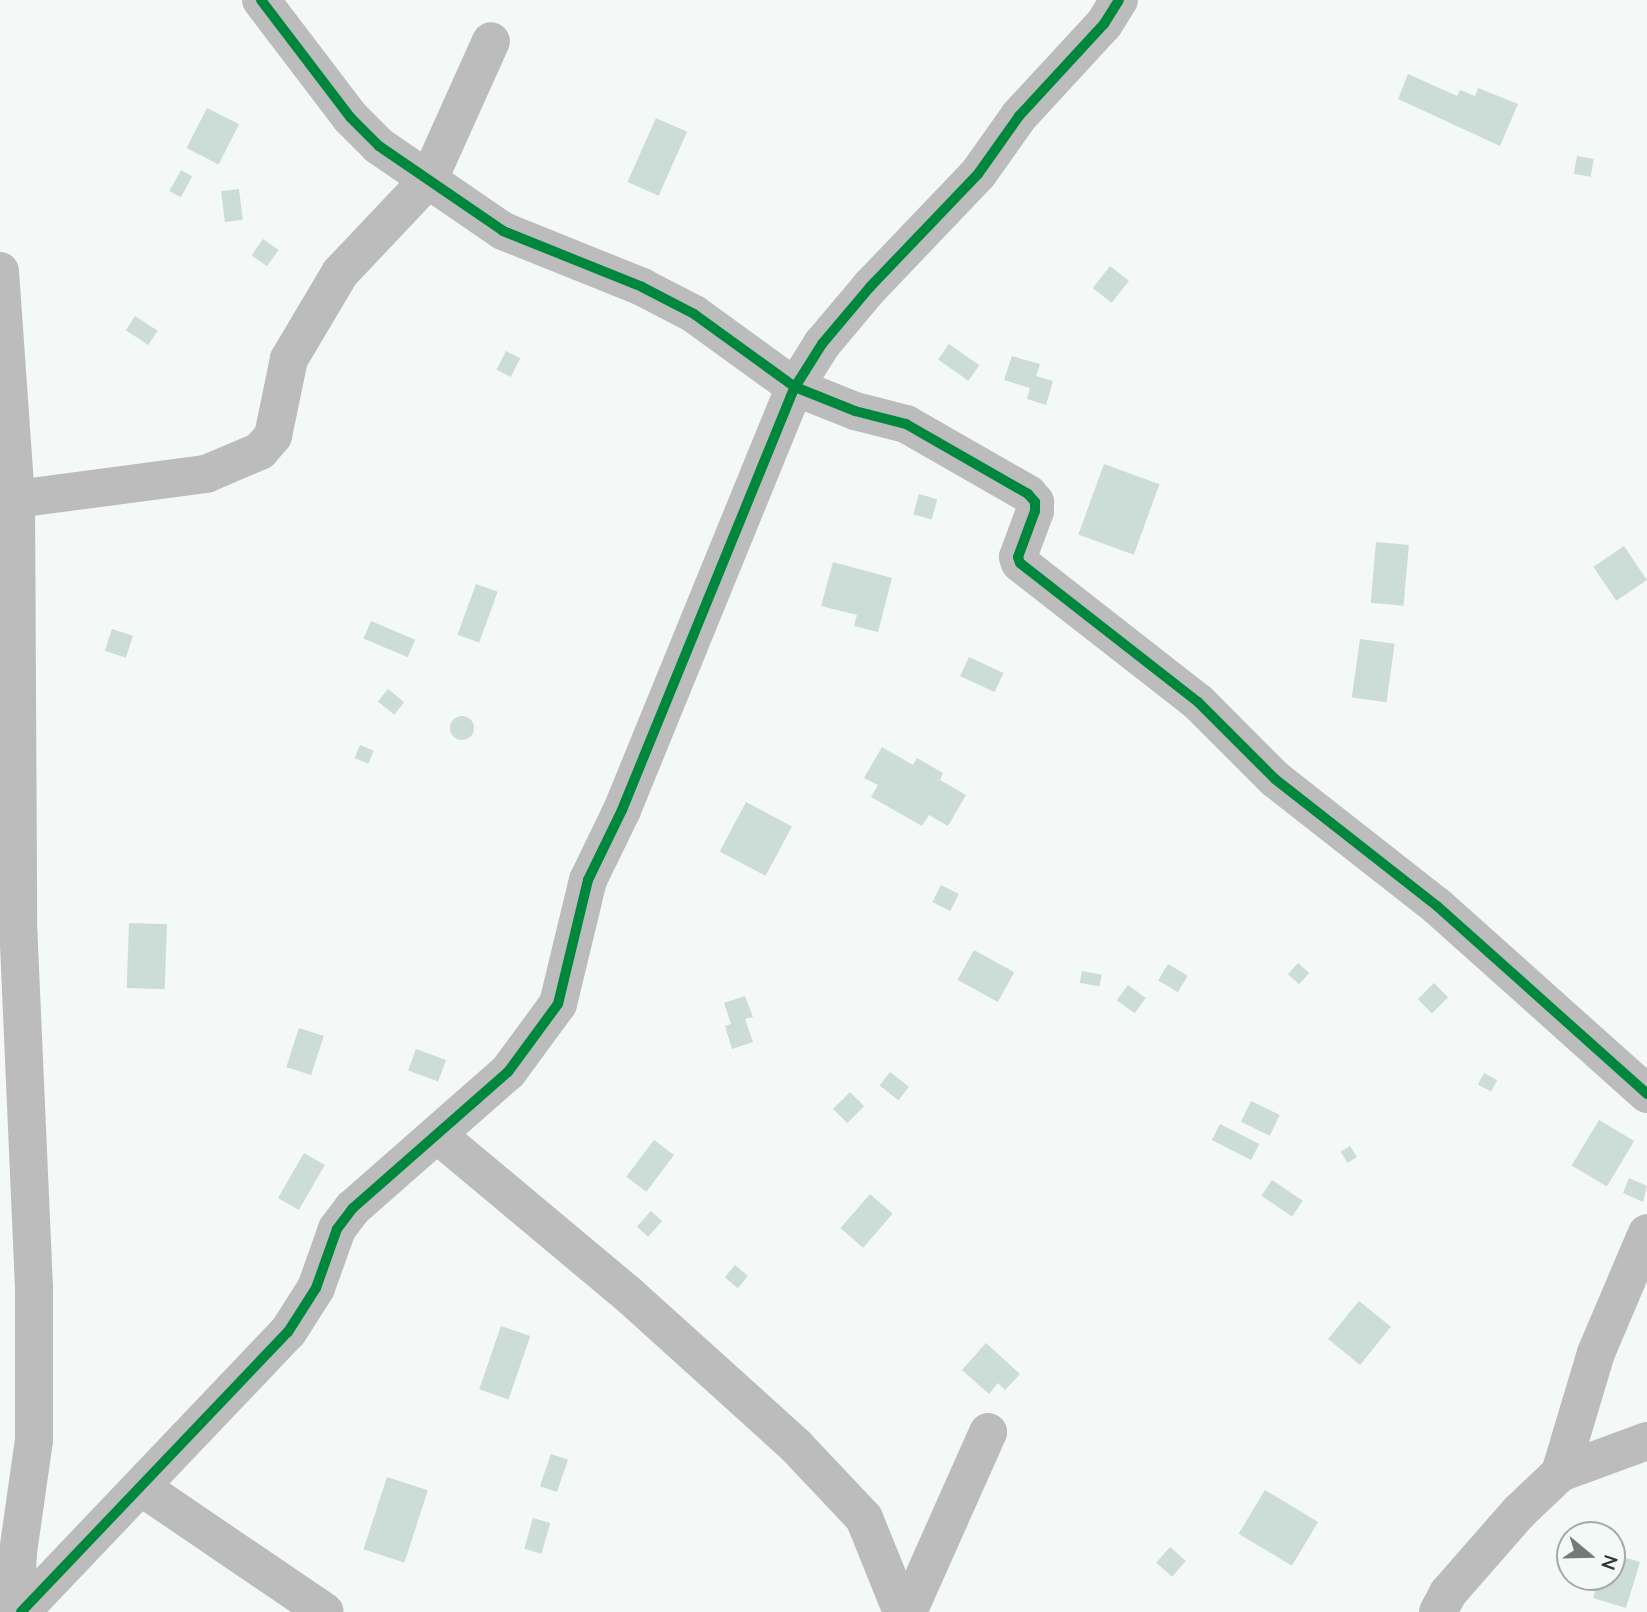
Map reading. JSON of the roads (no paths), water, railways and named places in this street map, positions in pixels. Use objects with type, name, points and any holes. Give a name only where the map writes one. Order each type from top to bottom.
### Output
[{"type":"street","points":[[261,0],[350,117],[379,146],[530,246],[642,287],[694,314],[795,387],[855,411],[906,424],[1028,494],[1035,502],[1035,511],[1018,557],[1020,563],[1198,702],[1275,779],[1417,889],[1647,1094]]},
{"type":"street","points":[[21,1612],[288,1332],[316,1288],[337,1228],[353,1208],[440,1137],[508,1072],[558,1004],[588,880],[622,810],[795,387],[822,345],[870,287],[978,174],[1019,116],[1104,24],[1119,0]]},
{"type":"street","points":[[16,499],[206,474],[260,450],[273,436],[289,359],[340,273],[429,179],[491,41]]},
{"type":"street","points":[[0,271],[16,499],[18,922],[34,1286],[34,1440],[18,1552],[15,1612]]},
{"type":"street","points":[[440,1137],[629,1295],[796,1446],[864,1518],[902,1612]]},
{"type":"street","points":[[1560,1473],[1596,1353],[1647,1233]]},
{"type":"street","points":[[908,1612],[988,1432]]},
{"type":"street","points":[[1438,1612],[1448,1593],[1518,1512],[1560,1473],[1647,1441]]},
{"type":"street","points":[[141,1487],[325,1612]]}]
